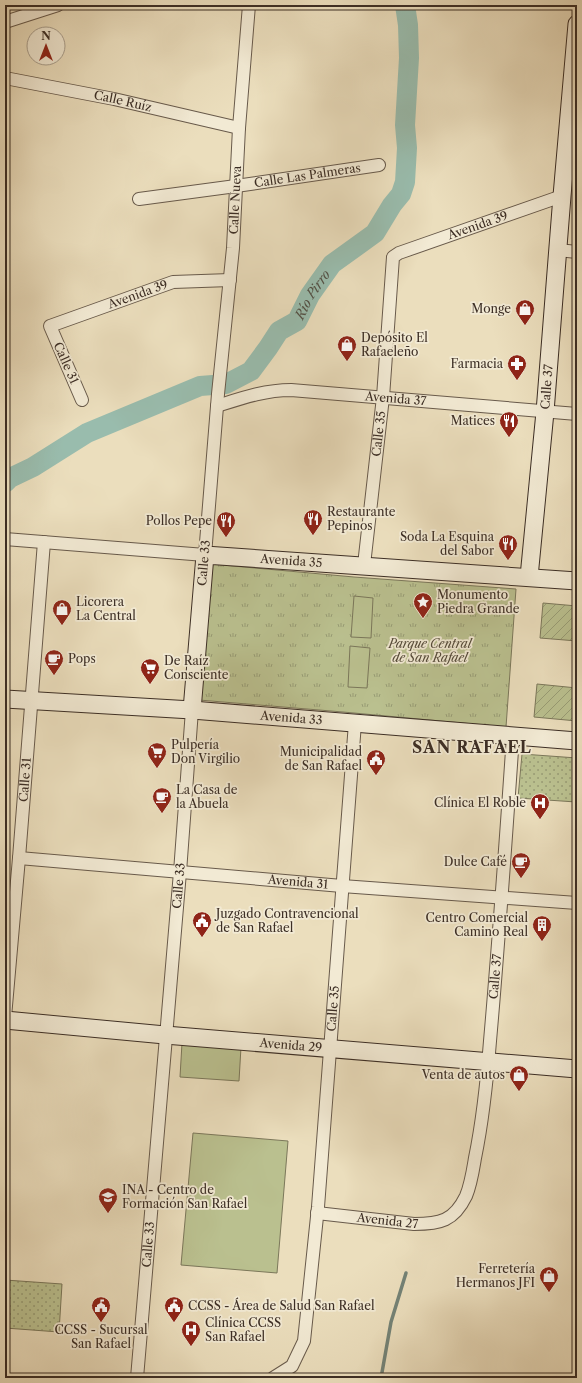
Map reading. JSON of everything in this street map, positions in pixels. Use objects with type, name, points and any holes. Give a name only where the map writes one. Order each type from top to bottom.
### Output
[{"type":"main road","name":"Calle 37","points":[[529,577],[545,412],[577,24]]},
{"type":"main road","name":"Avenida 35","points":[[205,555],[577,581]]},
{"type":"main road","name":"Calle 33","points":[[192,710],[205,555]]},
{"type":"main road","name":"Avenida 33","points":[[5,699],[192,710],[577,741]]},
{"type":"main road","name":"Avenida 29","points":[[5,1020],[577,1070]]},
{"type":"street","points":[[5,22],[58,5]]},
{"type":"street","name":"Calle Nueva","points":[[218,394],[233,248],[239,128],[249,5]]},
{"type":"street","name":"Calle Ruíz","points":[[5,78],[114,99],[239,128]]},
{"type":"street","name":"Calle Las Palmeras","points":[[139,199],[379,165]]},
{"type":"street","name":"Avenida 39","points":[[394,255],[562,196]]},
{"type":"street","points":[[558,250],[577,252]]},
{"type":"street","name":"Calle 35","points":[[364,565],[382,397],[392,259],[394,255]]},
{"type":"street","name":"Avenida 39","points":[[50,326],[173,282],[230,280]]},
{"type":"street","name":"Calle 31","points":[[50,326],[82,400]]},
{"type":"street","name":"Avenida 37","points":[[217,406],[256,394],[291,390],[577,414]]},
{"type":"street","name":"Calle 33","points":[[205,555],[218,394]]},
{"type":"street","name":"Avenida 35","points":[[5,540],[205,555]]},
{"type":"street","name":"Calle 31","points":[[5,1017],[20,858],[44,542]]},
{"type":"street","name":"Calle 33","points":[[136,1378],[180,872],[192,710]]},
{"type":"street","name":"Calle 35","points":[[273,1378],[292,1366],[304,1341],[318,1213],[355,724]]},
{"type":"street","name":"Calle 37","points":[[454,1213],[465,1196],[470,1182],[480,1136],[503,898],[513,736]]},
{"type":"street","name":"Avenida 31","points":[[20,858],[342,886],[577,903]]},
{"type":"street","name":"Avenida 27","points":[[318,1213],[414,1224],[441,1222],[454,1213]]},
{"type":"green space","name":"Parque Central de San Rafael","points":[[211,564],[354,577],[516,589],[506,727],[199,700]]},
{"type":"green space","points":[[354,596],[373,598],[371,638],[351,637]]},
{"type":"green space","points":[[543,603],[577,606],[577,641],[540,638]]},
{"type":"green space","points":[[350,646],[370,648],[367,688],[348,687]]},
{"type":"green space","points":[[537,684],[577,688],[577,721],[534,717]]},
{"type":"green space","points":[[522,754],[577,758],[576,802],[518,798]]},
{"type":"green space","points":[[182,1043],[241,1047],[239,1081],[180,1077]]},
{"type":"green space","points":[[193,1133],[288,1141],[277,1273],[181,1265]]},
{"type":"green space","points":[[5,1280],[62,1284],[59,1332],[5,1328]]},
{"type":"waterway","name":"Río Pirro","points":[[5,483],[10,478],[33,467],[87,433],[200,386],[226,384],[251,371],[279,331],[297,321],[310,295],[332,264],[375,233],[392,205],[401,194],[405,182],[407,148],[405,125],[409,58],[408,25],[405,5]]},
{"type":"waterway","points":[[381,1378],[391,1322],[406,1273]]},
{"type":"place","name":"Monge","points":[[525,326]]},
{"type":"place","name":"Depósito El Rafaeleño","points":[[347,362]]},
{"type":"place","name":"Farmacia","points":[[517,381]]},
{"type":"place","name":"Matices","points":[[509,438]]},
{"type":"place","name":"Restaurante Pepinos","points":[[313,536]]},
{"type":"place","name":"Pollos Pepe","points":[[226,538]]},
{"type":"place","name":"Soda La Esquina del Sabor","points":[[508,561]]},
{"type":"place","name":"Monumento Piedra Grande","points":[[423,619]]},
{"type":"place","name":"Licorera La Central","points":[[62,626]]},
{"type":"place","name":"Pops","points":[[54,676]]},
{"type":"place","name":"De Raíz Consciente","points":[[150,685]]},
{"type":"place","name":"Pulpería Don Virgilio","points":[[157,769]]},
{"type":"place","name":"Municipalidad de San Rafael","points":[[376,776]]},
{"type":"place","name":"La Casa de la Abuela","points":[[162,814]]},
{"type":"place","name":"Clínica El Roble","points":[[540,820]]},
{"type":"place","name":"Dulce Café","points":[[521,879]]},
{"type":"place","name":"Juzgado Contravencional de San Rafael","points":[[202,938]]},
{"type":"place","name":"Centro Comercial Camino Real","points":[[542,942]]},
{"type":"place","name":"Venta de autos","points":[[519,1092]]},
{"type":"place","name":"INA - Centro de Formación San Rafael","points":[[108,1214]]},
{"type":"place","name":"Ferretería Hermanos JFI","points":[[549,1293]]},
{"type":"place","name":"CCSS - Sucursal San Rafael","points":[[101,1323]]},
{"type":"place","name":"CCSS - Área de Salud San Rafael","points":[[174,1323]]},
{"type":"place","name":"Clínica CCSS San Rafael","points":[[191,1347]]},
{"type":"district","name":"SAN RAFAEL","points":[[472,747]]}]
